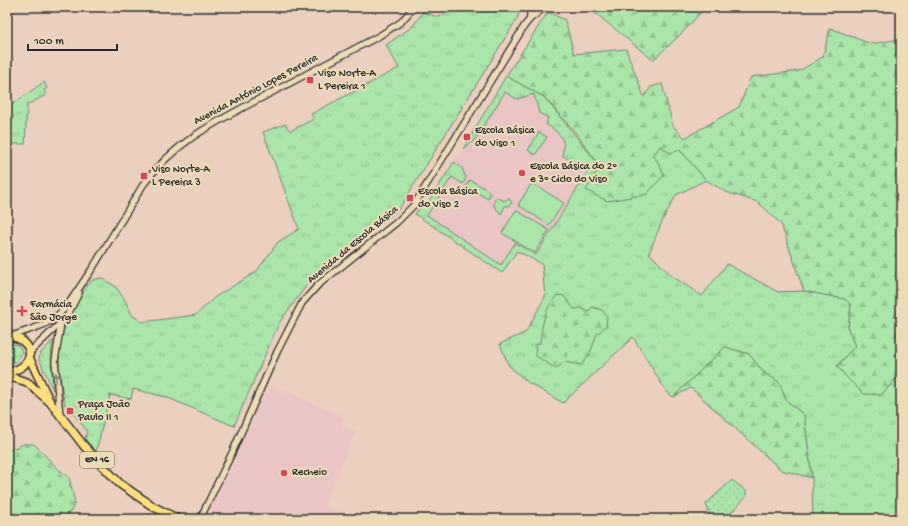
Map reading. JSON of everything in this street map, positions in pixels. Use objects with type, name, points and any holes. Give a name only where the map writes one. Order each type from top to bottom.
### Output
[{"type":"main road","name":"EN 16","points":[[10,336],[24,341],[50,402],[89,452],[120,484],[154,507],[178,519]]},
{"type":"main road","name":"EN 16","points":[[7,374],[21,367],[29,355]]},
{"type":"main road","name":"EN 16","points":[[7,374],[27,382],[50,402]]},
{"type":"street","name":"Avenida António Lopes Pereira","points":[[10,336],[26,332],[54,318],[67,306],[143,184],[156,168],[180,146],[205,128],[378,36],[401,22],[414,7]]},
{"type":"street","points":[[530,7],[530,19]]},
{"type":"street","name":"Avenida da Escola Básica","points":[[200,519],[232,453],[276,352],[302,303],[318,285],[397,222],[414,206],[530,19],[545,7]]},
{"type":"street","name":"Avenida António Lopes Pereira","points":[[29,355],[66,318],[88,274]]},
{"type":"street","points":[[60,416],[56,385],[55,351],[61,323]]},
{"type":"shaded area","name":"Escola Básica do 2º e 3º Ciclo do Viso","points":[[506,76],[544,97],[575,132],[600,166],[542,264],[517,251],[502,273],[415,214],[424,203],[427,204],[458,156],[461,156],[464,150],[463,148]]},
{"type":"shaded area","name":"Recheio","points":[[271,385],[344,417],[341,425],[356,432],[324,506],[343,514],[337,519],[207,519],[261,402]]},
{"type":"green space","points":[[462,7],[521,7],[517,19],[399,209],[319,273],[306,286],[279,323],[234,426],[166,397],[133,389],[131,399],[110,395],[96,452],[85,439],[87,431],[70,409],[65,405],[61,386],[60,369],[62,338],[66,324],[72,310],[92,280],[101,278],[115,286],[125,300],[132,315],[142,322],[196,315],[215,297],[256,272],[278,242],[299,229],[263,132],[285,124],[290,131],[314,119],[311,114],[399,68],[386,45],[413,26],[423,12],[438,17]]},
{"type":"green space","points":[[588,7],[706,7],[680,35],[653,60]]},
{"type":"green space","points":[[548,12],[565,20],[574,54],[626,49],[644,97],[651,87],[662,84],[673,126],[685,138],[739,107],[751,77],[799,71],[823,57],[830,28],[871,44],[901,39],[901,373],[881,395],[864,394],[837,366],[855,346],[848,329],[851,305],[845,299],[804,291],[781,224],[758,202],[726,192],[706,180],[680,150],[670,153],[660,146],[653,156],[658,162],[664,175],[647,194],[607,201],[586,190],[600,166],[575,132],[544,97],[506,76]]},
{"type":"green space","points":[[506,76],[544,97],[600,166],[658,162],[653,156],[660,146],[670,153],[680,150],[706,180],[676,195],[663,219],[649,253],[672,276],[702,296],[727,264],[778,292],[804,291],[845,299],[851,305],[848,329],[855,346],[837,366],[881,395],[901,373],[901,519],[813,519],[812,478],[804,415],[786,400],[779,382],[763,372],[749,354],[725,347],[673,397],[666,391],[633,337],[563,403],[529,383],[509,366],[500,344],[526,332],[545,297],[542,264],[517,251],[502,273],[415,214],[424,203],[427,204],[454,162],[462,168],[466,178],[463,184],[452,177],[427,215],[501,265],[515,243],[536,255],[588,171],[562,155],[563,140],[555,130],[546,124],[548,118],[539,113],[534,94],[517,99],[505,92],[475,140],[463,149]]},
{"type":"green space","points":[[44,82],[47,88],[44,90],[46,95],[27,105],[25,144],[7,144],[7,108]]},
{"type":"green space","points":[[539,132],[547,137],[535,155],[528,150]]},
{"type":"green space","points":[[470,180],[488,190],[490,194],[488,199],[466,186]]},
{"type":"green space","points":[[532,183],[564,203],[549,225],[518,205]]},
{"type":"green space","points":[[495,198],[499,198],[504,201],[509,198],[512,203],[509,206],[505,206],[501,214],[494,206]]},
{"type":"green space","points":[[516,210],[549,230],[535,253],[502,233]]},
{"type":"green space","points":[[557,295],[564,296],[574,309],[581,308],[588,312],[592,307],[602,310],[607,317],[606,326],[597,334],[589,356],[581,365],[564,362],[556,369],[536,356],[535,345],[540,343],[546,312]]},
{"type":"green space","points":[[53,340],[51,355],[53,390],[39,359],[40,354]]},
{"type":"green space","points":[[7,343],[18,345],[22,351],[18,361],[7,365]]},
{"type":"green space","points":[[725,347],[749,354],[763,372],[779,382],[786,400],[804,415],[812,478],[781,470],[691,388],[673,397]]},
{"type":"green space","points":[[24,444],[34,444],[58,469],[69,477],[75,503],[66,519],[12,519],[7,515],[7,451]]},
{"type":"green space","points":[[732,480],[746,491],[746,497],[725,519],[711,519],[706,504]]},
{"type":"place","name":"Viso Norte-A L Pereira 1","points":[[310,80]]},
{"type":"place","name":"Escola Básica do Viso 1","points":[[467,137]]},
{"type":"place","name":"Escola Básica do 2º e 3º Ciclo do Viso","points":[[522,173]]},
{"type":"place","name":"Viso Norte-A L Pereira 3","points":[[144,176]]},
{"type":"place","name":"Escola Básica do Viso 2","points":[[410,198]]},
{"type":"place","name":"Farmácia São Jorge","points":[[22,311]]},
{"type":"place","name":"Praça João Paulo II 1","points":[[70,411]]},
{"type":"place","name":"Recheio","points":[[284,473]]}]
